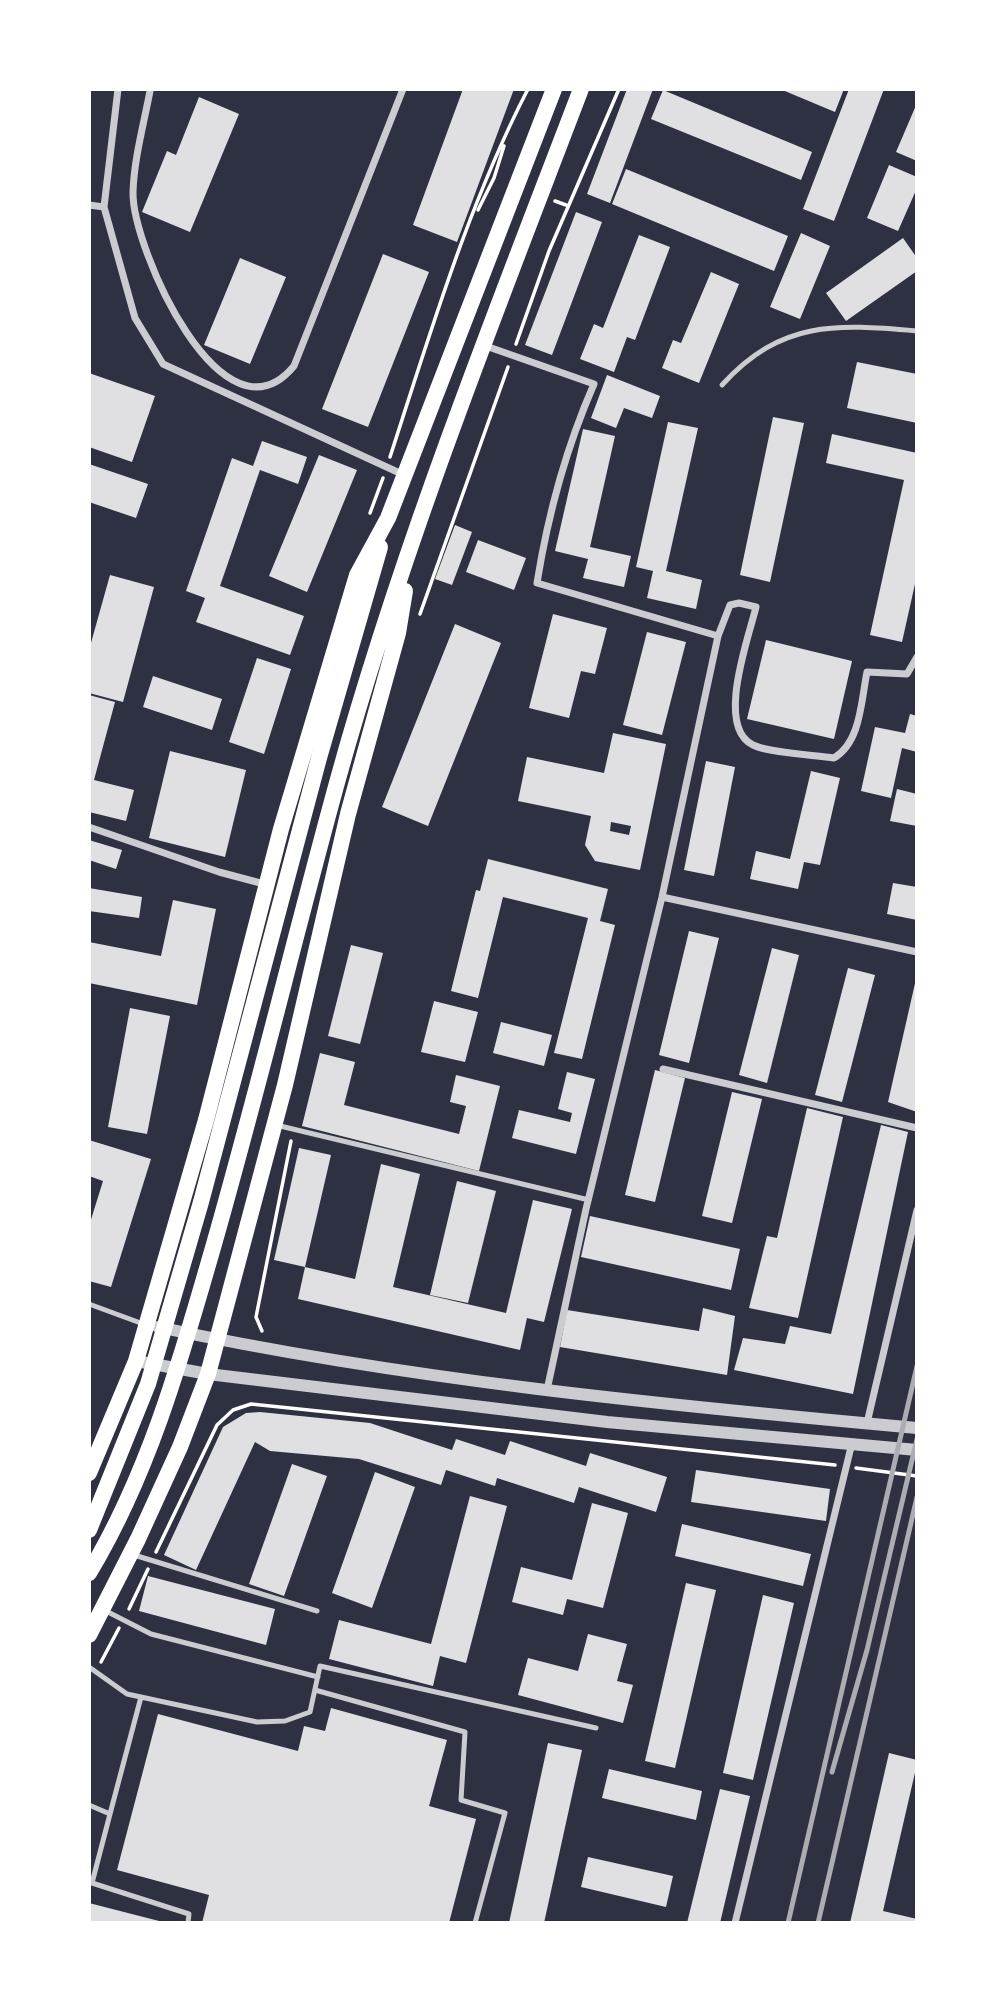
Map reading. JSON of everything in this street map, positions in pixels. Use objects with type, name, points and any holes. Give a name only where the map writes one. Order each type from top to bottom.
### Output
[{"type":"highway","points":[[89,1530],[148,1384],[201,1202],[319,758],[388,518],[554,89]]},
{"type":"highway","points":[[89,1573],[110,1539],[173,1387],[225,1206],[339,777],[412,544],[439,460],[581,89]]},
{"type":"highway","points":[[89,1473],[136,1361],[206,1120],[307,737],[357,575],[388,518]]},
{"type":"highway","points":[[89,1635],[104,1610],[180,1447],[208,1374],[273,1124],[348,814],[398,633],[412,544]]},
{"type":"street","points":[[118,89],[104,207],[135,318],[163,364],[405,476]]},
{"type":"street","points":[[150,91],[133,193],[142,239],[167,298],[199,352],[213,367],[238,382],[263,387],[275,383],[295,366],[403,89]]},
{"type":"street","points":[[89,205],[104,207]]},
{"type":"street","points":[[483,345],[594,384],[576,426],[558,485],[547,525],[537,583],[718,636]]},
{"type":"street","points":[[232,396],[238,382]]},
{"type":"street","points":[[547,1390],[589,1200],[662,897],[718,636],[730,605],[739,603],[756,607],[734,697],[735,715],[742,736],[754,746],[834,758],[847,750],[854,736],[867,672],[907,674],[917,657]]},
{"type":"street","points":[[89,827],[219,873],[268,885]]},
{"type":"street","points":[[662,897],[917,952]]},
{"type":"street","points":[[663,1069],[917,1128]]},
{"type":"street","points":[[867,1423],[917,1210]]},
{"type":"street","points":[[146,1325],[253,1348],[547,1390],[917,1428]]},
{"type":"street","points":[[136,1361],[208,1374],[607,1422],[853,1442],[917,1450]]},
{"type":"street","points":[[735,1923],[853,1442]]},
{"type":"lane","points":[[722,385],[762,349],[805,331],[855,326],[917,331]]},
{"type":"lane","points":[[273,1124],[589,1200]]},
{"type":"lane","points":[[89,1304],[146,1325]]},
{"type":"lane","points":[[131,1554],[317,1611]]},
{"type":"lane","points":[[104,1610],[151,1634],[318,1676]]},
{"type":"lane","points":[[89,1667],[127,1694],[257,1722],[285,1721],[310,1712],[320,1667],[596,1728]]},
{"type":"lane","points":[[316,1690],[465,1732],[461,1800],[505,1813],[475,1923]]},
{"type":"lane","points":[[141,1697],[92,1883],[189,1914],[188,1923]]},
{"type":"lane","points":[[89,1805],[110,1814]]},
{"type":"path","points":[[467,234],[494,178],[512,120],[528,89]]},
{"type":"path","points":[[419,617],[566,205],[619,89]]},
{"type":"path","points":[[264,1333],[256,1317],[294,1129]]},
{"type":"path","points":[[96,1672],[217,1425],[233,1410],[251,1404],[917,1476]]},
{"type":"building","points":[[463,89],[514,89],[457,242],[413,225]]},
{"type":"building","points":[[627,89],[653,89],[610,203],[587,194]]},
{"type":"building","points":[[780,89],[844,89],[835,112]]},
{"type":"building","points":[[849,89],[884,89],[834,221],[803,209]]},
{"type":"building","points":[[663,90],[812,152],[801,180],[651,119]]},
{"type":"building","points":[[199,97],[239,114],[190,232],[142,212],[167,151],[176,155]]},
{"type":"building","points":[[917,103],[917,161],[896,152]]},
{"type":"building","points":[[889,165],[917,177],[917,188],[898,231],[867,218]]},
{"type":"building","points":[[626,169],[788,236],[774,271],[612,204]]},
{"type":"building","points":[[576,212],[602,222],[552,355],[525,345]]},
{"type":"building","points":[[801,233],[830,246],[800,319],[770,307]]},
{"type":"building","points":[[639,235],[670,247],[635,340],[627,337],[614,372],[580,359],[594,324],[603,328]]},
{"type":"building","points":[[903,238],[917,258],[917,271],[846,321],[826,293]]},
{"type":"building","points":[[383,254],[429,272],[368,427],[322,409]]},
{"type":"building","points":[[240,258],[286,277],[250,364],[204,345]]},
{"type":"building","points":[[711,272],[739,284],[699,383],[662,368],[673,340],[681,343]]},
{"type":"building","points":[[857,362],[917,374],[917,423],[847,408]]},
{"type":"building","points":[[89,373],[155,396],[132,462],[89,447]]},
{"type":"building","points":[[607,375],[660,396],[652,418],[624,408],[616,428],[591,418]]},
{"type":"building","points":[[773,417],[804,423],[770,582],[740,575]]},
{"type":"building","points":[[668,422],[698,428],[666,571],[702,580],[696,609],[647,598],[653,571],[636,567]]},
{"type":"building","points":[[583,429],[615,436],[590,547],[631,556],[624,587],[583,578],[588,559],[555,551]]},
{"type":"building","points":[[832,434],[917,453],[917,575],[902,642],[870,635],[904,480],[826,463]]},
{"type":"building","points":[[262,441],[307,457],[298,484],[260,470],[220,586],[304,616],[290,655],[196,622],[205,598],[186,591],[232,458],[253,466]]},
{"type":"building","points":[[319,455],[357,470],[307,592],[269,576]]},
{"type":"building","points":[[89,464],[148,484],[136,518],[89,502]]},
{"type":"building","points":[[455,525],[472,532],[452,585],[435,579]]},
{"type":"building","points":[[478,540],[526,558],[514,590],[466,572]]},
{"type":"building","points":[[110,575],[154,587],[123,702],[89,693],[89,650]]},
{"type":"building","points":[[553,614],[607,628],[595,674],[581,671],[569,718],[529,708]]},
{"type":"building","points":[[455,624],[501,643],[428,826],[382,807]]},
{"type":"building","points":[[647,632],[686,642],[662,735],[623,725]]},
{"type":"building","points":[[766,640],[852,661],[834,739],[747,719]]},
{"type":"building","points":[[257,658],[291,669],[264,754],[229,742]]},
{"type":"building","points":[[153,676],[222,699],[212,730],[143,707]]},
{"type":"building","points":[[89,695],[115,702],[94,780],[134,790],[126,821],[89,812]]},
{"type":"building","points":[[910,714],[917,716],[917,752],[902,748],[891,798],[861,791],[875,727],[905,733]]},
{"type":"building","points":[[613,733],[666,744],[640,870],[595,861],[585,845],[591,816],[518,801],[527,757],[604,773]],"holes":[[[611,822],[631,826],[629,835],[610,831]]]},
{"type":"building","points":[[170,751],[246,770],[225,857],[149,838]]},
{"type":"building","points":[[706,761],[735,767],[714,876],[684,870]]},
{"type":"building","points":[[811,771],[840,778],[820,865],[804,862],[798,889],[750,879],[756,851],[790,859]]},
{"type":"building","points":[[897,789],[917,794],[917,826],[890,821]]},
{"type":"building","points":[[89,840],[122,850],[116,869],[89,860]]},
{"type":"building","points":[[488,859],[608,889],[600,921],[615,925],[582,1059],[554,1053],[588,918],[503,897],[478,998],[451,991],[476,890],[480,891]]},
{"type":"building","points":[[893,883],[917,887],[917,920],[887,914]]},
{"type":"building","points":[[89,888],[142,897],[139,918],[89,911]]},
{"type":"building","points":[[173,900],[216,909],[197,1005],[89,983],[89,942],[161,956]]},
{"type":"building","points":[[689,931],[719,938],[689,1063],[659,1055]]},
{"type":"building","points":[[351,945],[383,953],[360,1044],[328,1036]]},
{"type":"building","points":[[772,948],[799,955],[767,1083],[739,1075]]},
{"type":"building","points":[[848,968],[875,975],[842,1102],[815,1095]]},
{"type":"building","points":[[917,979],[917,1112],[888,1102]]},
{"type":"building","points":[[434,1001],[478,1012],[465,1062],[421,1052]]},
{"type":"building","points":[[130,1008],[170,1016],[147,1134],[108,1127]]},
{"type":"building","points":[[501,1022],[552,1035],[544,1066],[493,1053]]},
{"type":"building","points":[[320,1053],[355,1062],[344,1105],[459,1134],[466,1106],[450,1102],[456,1075],[500,1086],[479,1171],[302,1126]]},
{"type":"building","points":[[655,1070],[685,1078],[655,1202],[625,1195]]},
{"type":"building","points":[[567,1072],[595,1079],[576,1154],[512,1138],[519,1110],[570,1122],[572,1113],[558,1109]]},
{"type":"building","points":[[732,1092],[762,1099],[732,1223],[702,1216]]},
{"type":"building","points":[[807,1108],[843,1117],[798,1318],[749,1308],[767,1236],[777,1238]]},
{"type":"building","points":[[881,1125],[908,1132],[853,1394],[734,1370],[743,1338],[785,1344],[790,1326],[831,1334]]},
{"type":"building","points":[[89,1140],[151,1159],[111,1287],[89,1281],[89,1226],[103,1181],[89,1176]]},
{"type":"building","points":[[299,1148],[331,1155],[305,1267],[274,1260]]},
{"type":"building","points":[[381,1164],[420,1174],[393,1287],[506,1313],[533,1200],[572,1209],[544,1322],[527,1318],[520,1350],[298,1299],[305,1267],[355,1279]]},
{"type":"building","points":[[457,1181],[496,1191],[468,1303],[430,1295]]},
{"type":"building","points":[[590,1216],[740,1249],[731,1290],[581,1257]]},
{"type":"building","points":[[703,1308],[735,1316],[727,1375],[560,1347],[567,1310],[699,1331]]},
{"type":"building","points":[[260,1412],[370,1423],[452,1450],[456,1439],[505,1455],[510,1441],[586,1466],[590,1453],[667,1477],[656,1512],[579,1487],[574,1503],[497,1478],[495,1486],[446,1470],[441,1485],[359,1459],[270,1451],[255,1442],[196,1570],[164,1555],[223,1427],[246,1413]]},
{"type":"building","points":[[292,1464],[327,1476],[284,1596],[249,1584]]},
{"type":"building","points":[[696,1470],[830,1489],[826,1521],[691,1502]]},
{"type":"building","points":[[375,1472],[415,1487],[372,1608],[332,1593]]},
{"type":"building","points":[[470,1496],[507,1506],[466,1663],[440,1656],[433,1686],[329,1659],[339,1620],[431,1644]]},
{"type":"building","points":[[592,1503],[628,1513],[603,1608],[567,1599],[563,1615],[512,1602],[521,1567],[572,1580]]},
{"type":"building","points":[[682,1524],[811,1554],[803,1586],[675,1556]]},
{"type":"building","points":[[148,1576],[275,1609],[266,1645],[139,1611]]},
{"type":"building","points":[[686,1583],[716,1590],[675,1768],[645,1761]]},
{"type":"building","points":[[763,1595],[794,1603],[753,1780],[723,1773]]},
{"type":"building","points":[[588,1634],[627,1644],[617,1681],[633,1685],[623,1723],[518,1695],[528,1658],[578,1671]]},
{"type":"building","points":[[331,1708],[447,1740],[429,1806],[476,1819],[449,1923],[202,1923],[209,1895],[117,1870],[158,1714],[298,1751],[304,1726],[325,1731]]},
{"type":"building","points":[[548,1743],[582,1750],[544,1923],[509,1923]]},
{"type":"building","points":[[889,1753],[917,1760],[917,1764],[883,1911],[917,1919],[917,1923],[850,1923]]},
{"type":"building","points":[[609,1769],[702,1791],[696,1820],[602,1798]]},
{"type":"building","points":[[720,1789],[750,1796],[720,1923],[687,1923]]},
{"type":"building","points":[[588,1857],[673,1876],[666,1907],[581,1887]]},
{"type":"building","points":[[89,1903],[163,1922],[89,1923]]},
{"type":"railway","points":[[788,1923],[917,1366]]},
{"type":"railway","points":[[832,1772],[867,1650],[917,1439]]},
{"type":"railway","points":[[818,1923],[917,1497]]}]
